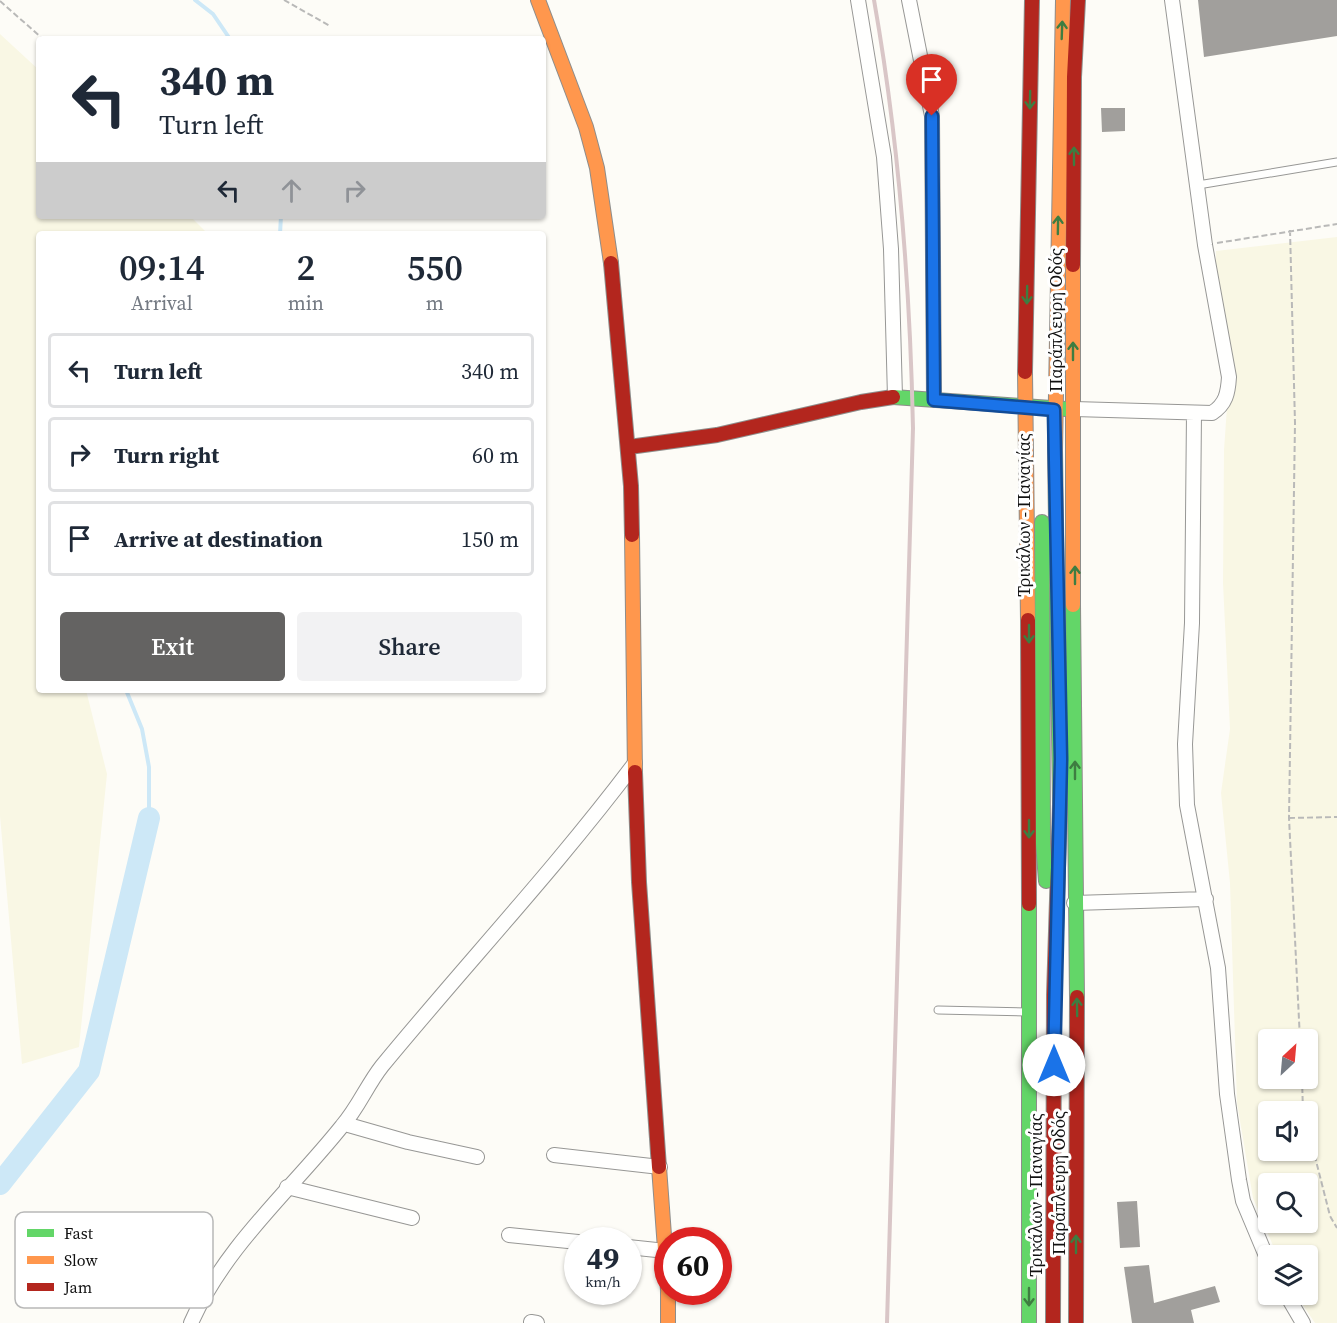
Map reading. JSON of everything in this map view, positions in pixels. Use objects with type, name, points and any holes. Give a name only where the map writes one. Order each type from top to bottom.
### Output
[{"type":"street","points":[[538,0],[586,127],[597,168],[614,283],[629,447],[636,691],[635,763],[651,1067],[664,1227]]},
{"type":"street","points":[[858,0],[884,157],[891,249],[895,397]]},
{"type":"street","points":[[909,0],[932,116],[934,400]]},
{"type":"street","name":"Παράπλευρη Οδός","points":[[1029,1323],[1028,408],[1025,367],[1032,0]]},
{"type":"street","name":"Τρικάλων - Παναγίας","points":[[1053,1323],[1054,994],[1043,843],[1048,410],[1063,0]]},
{"type":"street","name":"Παράπλευρη Οδός","points":[[1076,1323],[1074,77],[1078,0]]},
{"type":"street","points":[[629,447],[663,446],[757,427],[874,398],[895,397],[1048,410],[1212,413],[1221,407],[1228,394],[1229,377],[1205,245],[1172,0]]},
{"type":"street","points":[[1046,124],[1048,11]]},
{"type":"street","name":"Τρικάλων - Παναγίας","points":[[1042,390],[1048,410]]},
{"type":"street","points":[[1194,413],[1192,623],[1185,744],[1191,837],[1206,899],[1218,968],[1227,1094],[1239,1180],[1243,1201],[1261,1245]]},
{"type":"street","points":[[213,1288],[237,1249],[287,1187],[345,1124],[380,1069],[595,816],[635,763]]},
{"type":"street","points":[[1074,903],[1206,899]]},
{"type":"street","points":[[345,1124],[408,1142],[477,1157]]},
{"type":"street","points":[[554,1155],[660,1167]]},
{"type":"street","points":[[287,1187],[412,1218]]},
{"type":"street","points":[[509,1235],[564,1241]]},
{"type":"street","points":[[668,1305],[668,1323]]},
{"type":"street","points":[[1292,1305],[1303,1323]]},
{"type":"street","points":[[191,1323],[200,1308]]},
{"type":"lane","points":[[1198,185],[1337,162]]},
{"type":"lane","points":[[938,1010],[1030,1012]]},
{"type":"path","points":[[284,0],[330,26]]},
{"type":"path","points":[[0,1],[40,36]]},
{"type":"path","points":[[1205,245],[1337,224]]},
{"type":"path","points":[[1290,230],[1295,423],[1289,818],[1299,1029]]},
{"type":"path","points":[[1289,818],[1337,817]]},
{"type":"path","points":[[1316,1161],[1330,1215],[1337,1228]]},
{"type":"shaded area","points":[[0,34],[36,67],[36,219],[193,219],[205,231],[36,231],[36,693],[87,693],[107,774],[79,1047],[22,1064],[0,816]]},
{"type":"shaded area","points":[[1337,237],[1337,1323],[1315,1323],[1303,1305],[1318,1305],[1318,1245],[1273,1245],[1268,1233],[1318,1233],[1318,1173],[1258,1173],[1258,1210],[1253,1198],[1237,1103],[1230,883],[1221,793],[1230,729],[1223,583],[1224,450],[1227,407],[1216,277],[1216,251]]},
{"type":"building","points":[[1198,0],[1337,0],[1337,36],[1204,57]]},
{"type":"building","points":[[1101,108],[1125,108],[1125,131],[1102,132]]},
{"type":"building","points":[[1137,1201],[1140,1247],[1120,1248],[1117,1202]]},
{"type":"building","points":[[1149,1265],[1154,1303],[1215,1286],[1220,1302],[1191,1310],[1194,1323],[1132,1323],[1124,1267]]},
{"type":"waterway","points":[[195,0],[213,14],[228,36]]},
{"type":"waterway","points":[[280,231],[281,219]]},
{"type":"waterway","points":[[127,693],[142,729],[149,767],[149,818]]},
{"type":"waterway","points":[[0,1184],[89,1071],[149,818]]},
{"type":"railway","points":[[874,0],[883,53],[902,213],[913,428],[887,1323]]},
{"type":"traffic: fast","points":[[893,397],[1066,409]]},
{"type":"traffic: fast","points":[[1055,450],[1060,804]]},
{"type":"traffic: fast","points":[[1042,522],[1043,843],[1046,881]]},
{"type":"traffic: fast","points":[[1073,605],[1077,997]]},
{"type":"traffic: fast","points":[[1029,904],[1029,1323]]},
{"type":"traffic: slow","points":[[538,0],[586,127],[597,168],[611,263]]},
{"type":"traffic: slow","points":[[1055,450],[1063,0]]},
{"type":"traffic: slow","points":[[1073,265],[1073,605]]},
{"type":"traffic: slow","points":[[1025,372],[1028,620]]},
{"type":"traffic: slow","points":[[632,535],[635,772]]},
{"type":"traffic: slow","points":[[659,1167],[663,1227]]},
{"type":"traffic: slow","points":[[668,1305],[668,1323]]},
{"type":"traffic: jam","points":[[1025,372],[1032,0]]},
{"type":"traffic: jam","points":[[1073,265],[1074,77],[1078,0]]},
{"type":"traffic: jam","points":[[611,263],[631,486],[632,535]]},
{"type":"traffic: jam","points":[[629,447],[717,435],[861,402],[893,397]]},
{"type":"traffic: jam","points":[[1028,620],[1029,904]]},
{"type":"traffic: jam","points":[[635,772],[639,882],[659,1167]]},
{"type":"traffic: jam","points":[[1053,1323],[1054,995],[1060,804]]},
{"type":"traffic: jam","points":[[1076,1323],[1077,997]]},
{"type":"route","points":[[932,116],[936,354],[934,400],[1054,410],[1061,759],[1054,1065]]}]
